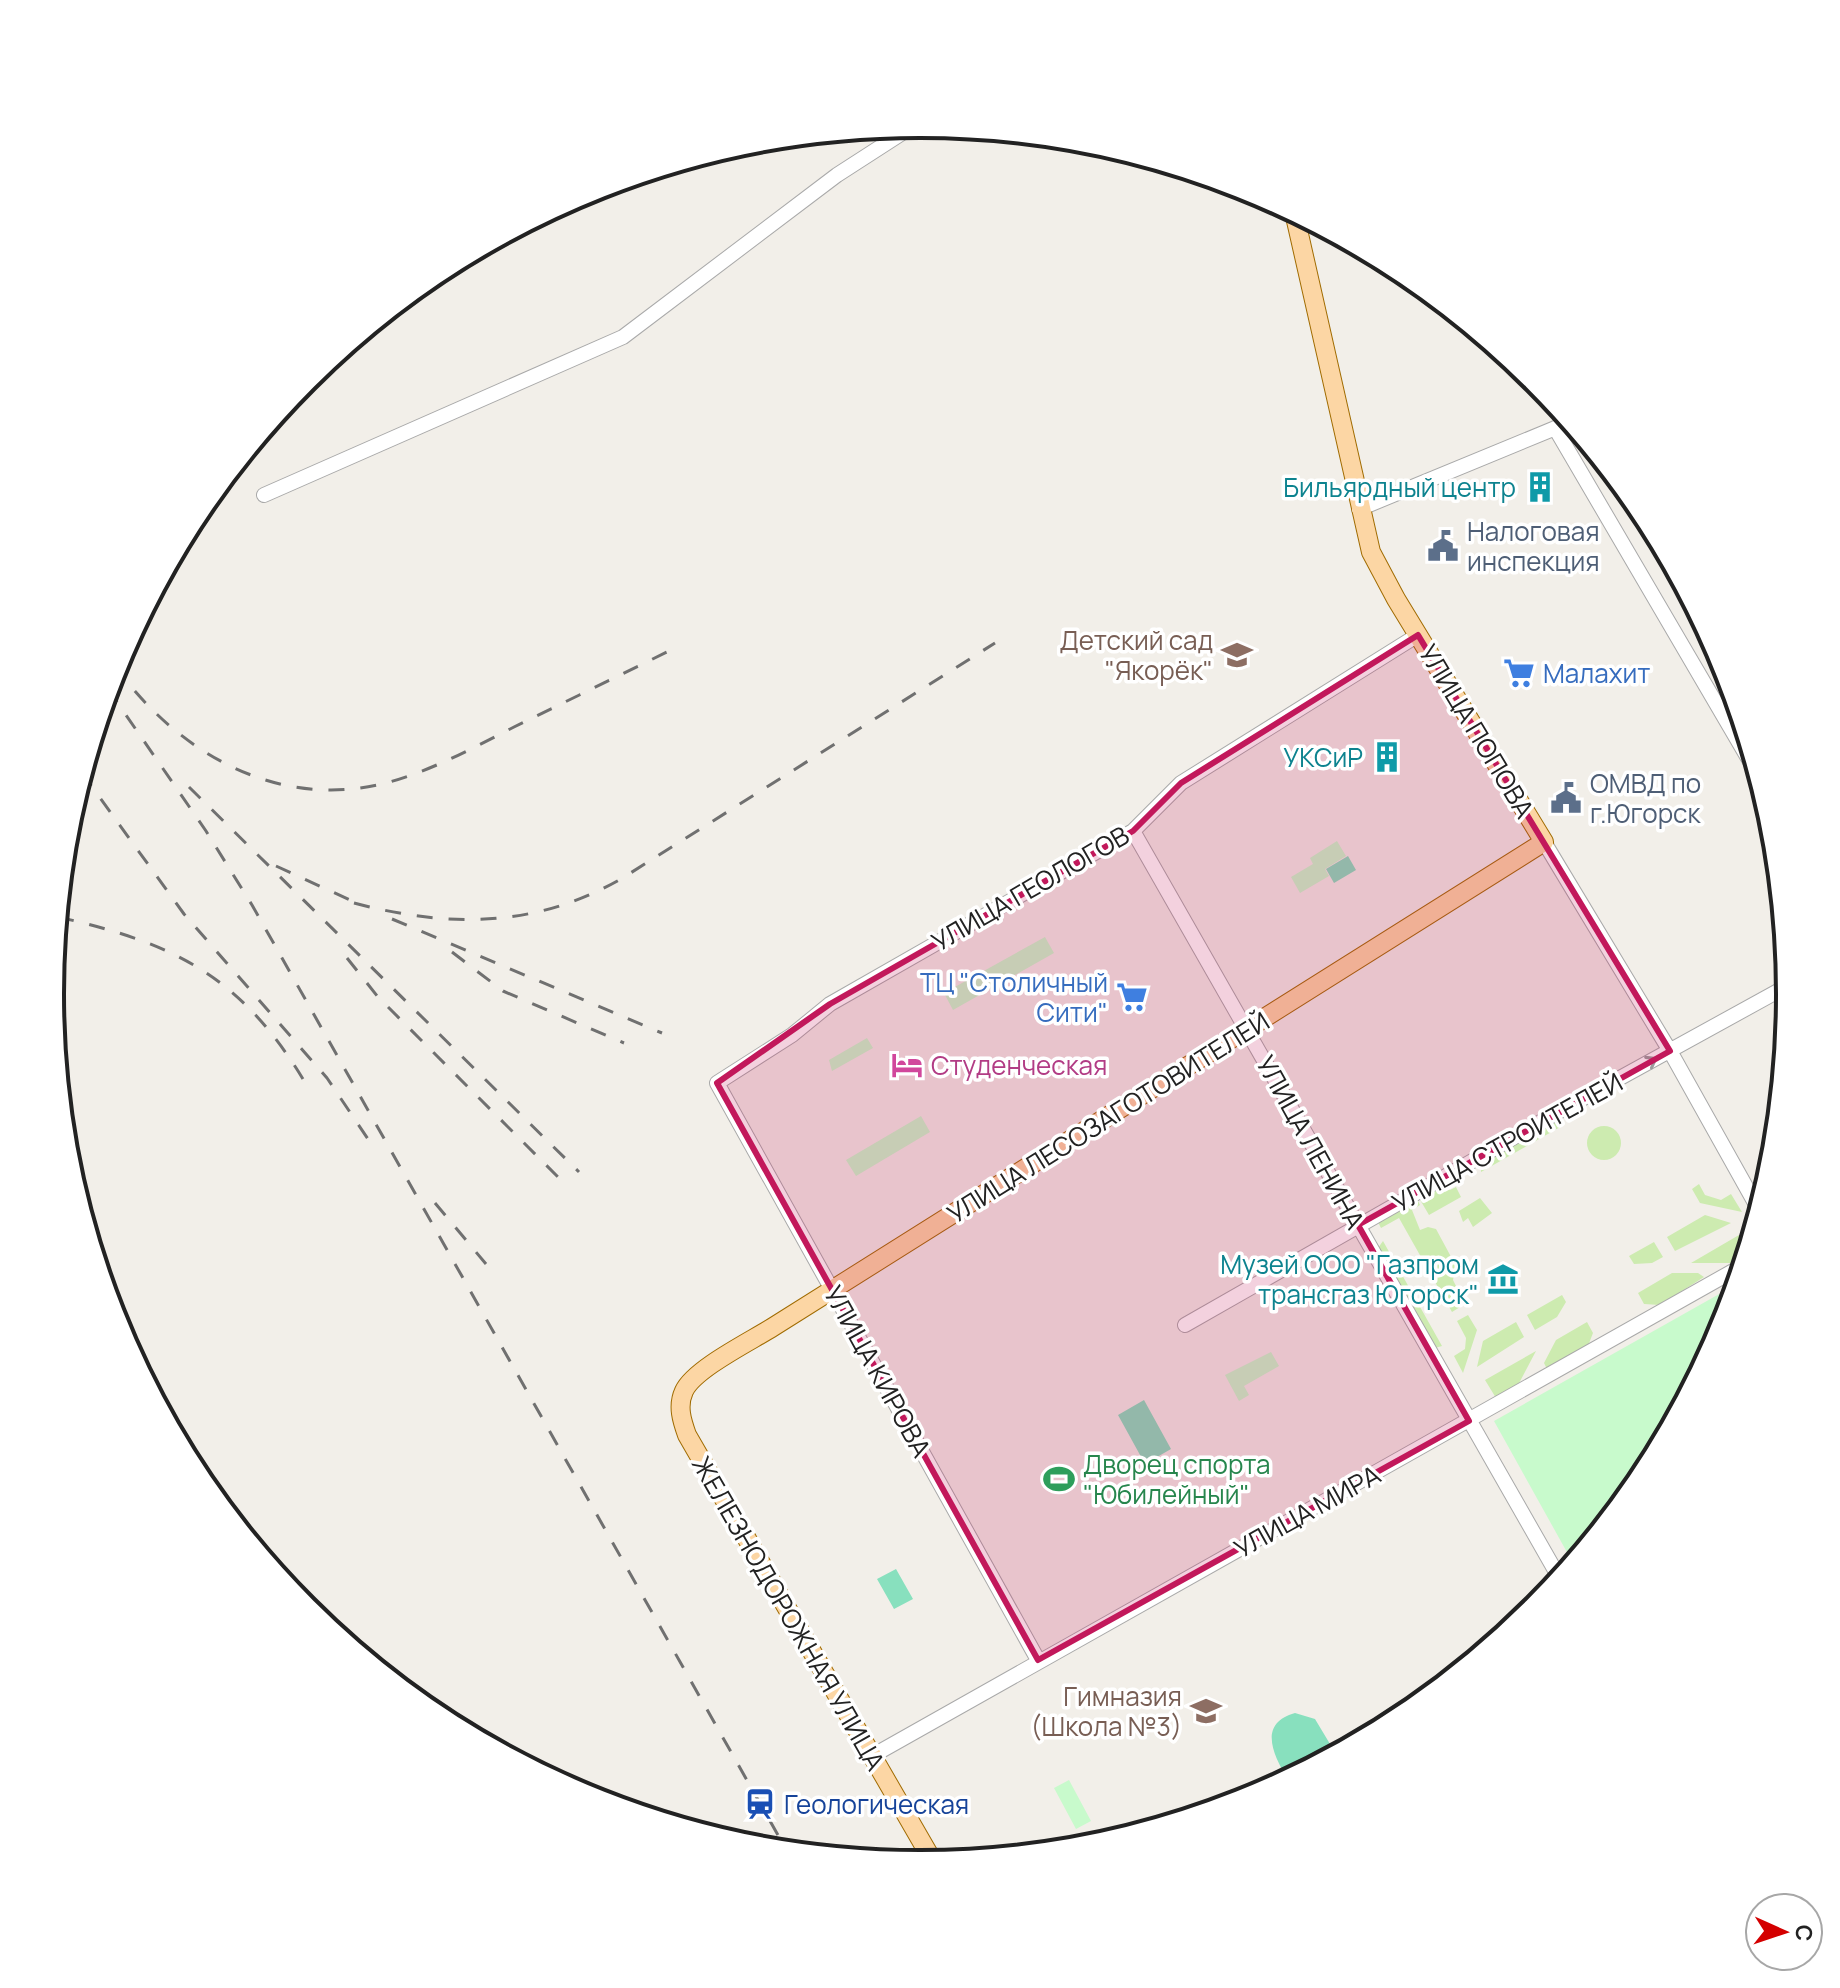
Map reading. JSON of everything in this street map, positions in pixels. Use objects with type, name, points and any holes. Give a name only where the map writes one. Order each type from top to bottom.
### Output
[{"type":"main road","name":"УЛИЦА ПОПОВА","points":[[1297,225],[1359,509],[1377,566],[1544,842]]},
{"type":"main road","name":"УЛИЦА ЛЕСОЗАГОТОВИТЕЛЕЙ","points":[[681,1400],[694,1378],[1544,842]]},
{"type":"main road","name":"ЖЕЛЕЗНОДОРОЖНАЯ УЛИЦА","points":[[681,1400],[687,1435],[926,1850]]},
{"type":"street","points":[[264,495],[623,337],[837,175],[893,139]]},
{"type":"street","points":[[1359,509],[1560,426]]},
{"type":"street","points":[[1555,428],[1737,739]]},
{"type":"street","name":"УЛИЦА ГЕОЛОГОВ","points":[[717,1083],[792,1035],[830,1004],[1133,831],[1181,783],[1418,635]]},
{"type":"street","name":"УЛИЦА ЛЕНИНА","points":[[1133,831],[1554,1569]]},
{"type":"street","name":"УЛИЦА ПОПОВА","points":[[1544,842],[1670,1051],[1752,1197]]},
{"type":"street","name":"УЛИЦА СТРОИТЕЛЕЙ","points":[[1185,1325],[1776,992]]},
{"type":"street","name":"УЛИЦА КИРОВА","points":[[717,1083],[1038,1660]]},
{"type":"street","name":"УЛИЦА МИРА","points":[[872,1756],[1729,1273]]},
{"type":"highlighted area","points":[[1418,635],[1670,1051],[1358,1225],[1469,1421],[1038,1660],[717,1083],[830,1004],[1133,831],[1181,783]]},
{"type":"green space","points":[[1337,841],[1346,856],[1325,869],[1329,876],[1300,893],[1291,877],[1313,864],[1310,858]]},
{"type":"green space","points":[[1348,856],[1356,870],[1334,883],[1326,869]]},
{"type":"green space","points":[[1045,937],[1054,953],[953,1010],[944,993]]},
{"type":"green space","points":[[867,1038],[873,1048],[832,1071],[829,1060]]},
{"type":"green space","points":[[921,1116],[930,1132],[856,1176],[846,1160]]},
{"type":"green space","points":[[1556,1121],[1562,1126],[1481,1172],[1481,1163]]},
{"type":"green space","points":[[1604,1126],[1616,1131],[1621,1143],[1616,1155],[1604,1160],[1592,1155],[1587,1143],[1592,1131]]},
{"type":"green space","points":[[1699,1184],[1705,1195],[1721,1200],[1731,1194],[1742,1212],[1700,1203],[1692,1189]]},
{"type":"green space","points":[[1445,1185],[1450,1190],[1456,1187],[1461,1197],[1429,1215],[1419,1198]]},
{"type":"green space","points":[[1480,1198],[1492,1213],[1473,1227],[1468,1218],[1463,1222],[1459,1211]]},
{"type":"green space","points":[[1417,1199],[1420,1205],[1412,1210],[1420,1230],[1428,1227],[1436,1229],[1456,1266],[1453,1280],[1465,1304],[1452,1312],[1399,1218],[1381,1228],[1378,1222]]},
{"type":"green space","points":[[1705,1215],[1731,1223],[1675,1251],[1667,1237]]},
{"type":"green space","points":[[1739,1235],[1741,1237],[1733,1263],[1691,1263]]},
{"type":"green space","points":[[1383,1241],[1442,1346],[1435,1348],[1378,1248]]},
{"type":"green space","points":[[1654,1242],[1663,1257],[1652,1263],[1634,1264],[1629,1256]]},
{"type":"green space","points":[[1672,1273],[1698,1273],[1704,1277],[1660,1305],[1644,1304],[1638,1293]]},
{"type":"green space","points":[[1722,1292],[1688,1373],[1661,1422],[1632,1470],[1568,1553],[1494,1421]]},
{"type":"green space","points":[[1562,1295],[1566,1302],[1557,1317],[1535,1330],[1527,1315]]},
{"type":"green space","points":[[1468,1315],[1477,1330],[1463,1373],[1454,1356],[1465,1349],[1466,1338],[1457,1321]]},
{"type":"green space","points":[[1516,1322],[1524,1337],[1477,1367],[1483,1341]]},
{"type":"green space","points":[[1587,1322],[1593,1333],[1588,1346],[1547,1369],[1544,1363],[1556,1340]]},
{"type":"green space","points":[[1536,1351],[1517,1387],[1496,1398],[1485,1380]]},
{"type":"green space","points":[[1271,1352],[1279,1366],[1244,1386],[1249,1395],[1239,1401],[1225,1375]]},
{"type":"green space","points":[[1144,1400],[1171,1449],[1145,1464],[1118,1415]]},
{"type":"green space","points":[[896,1569],[913,1599],[894,1609],[877,1579]]},
{"type":"green space","points":[[1295,1713],[1315,1719],[1330,1745],[1282,1770],[1274,1750],[1272,1732],[1283,1718]]},
{"type":"green space","points":[[1069,1780],[1091,1821],[1076,1829],[1054,1788]]},
{"type":"railway","points":[[354,903],[424,917],[491,919],[524,915],[589,895],[621,879],[995,643]]},
{"type":"railway","points":[[125,678],[168,724],[199,748],[233,767],[269,781],[306,789],[346,790],[386,783],[435,766],[667,652]]},
{"type":"railway","points":[[116,701],[206,831],[252,905],[780,1838]]},
{"type":"railway","points":[[90,784],[184,914],[327,1078],[368,1139]]},
{"type":"railway","points":[[189,787],[579,1172]]},
{"type":"railway","points":[[276,866],[363,906]]},
{"type":"railway","points":[[68,919],[136,939],[200,969],[228,989],[254,1014],[303,1079]]},
{"type":"railway","points":[[392,919],[662,1033]]},
{"type":"railway","points":[[452,952],[503,991],[624,1043]]},
{"type":"railway","points":[[347,958],[378,997],[567,1186]]},
{"type":"railway","points":[[435,1203],[486,1264]]},
{"type":"place","name":"Бильярдный центр","points":[[1540,487]]},
{"type":"place","name":"Налоговая инспекция","points":[[1443,546]]},
{"type":"place","name":"Детский сад \"Якорёк\"","points":[[1237,655]]},
{"type":"place","name":"Малахит","points":[[1519,673]]},
{"type":"place","name":"УКСиР","points":[[1387,757]]},
{"type":"place","name":"ОМВД по г.Югорск","points":[[1566,798]]},
{"type":"place","name":"ТЦ \"Столичный Сити\"","points":[[1132,997]]},
{"type":"place","name":"Студенческая","points":[[907,1065]]},
{"type":"place","name":"Музей ООО \"Газпром трансгаз Югорск\"","points":[[1503,1279]]},
{"type":"place","name":"Дворец спорта \"Юбилейный\"","points":[[1059,1479]]},
{"type":"place","name":"Гимназия (Школа №3)","points":[[1206,1711]]},
{"type":"place","name":"Геологическая","points":[[760,1804]]}]
